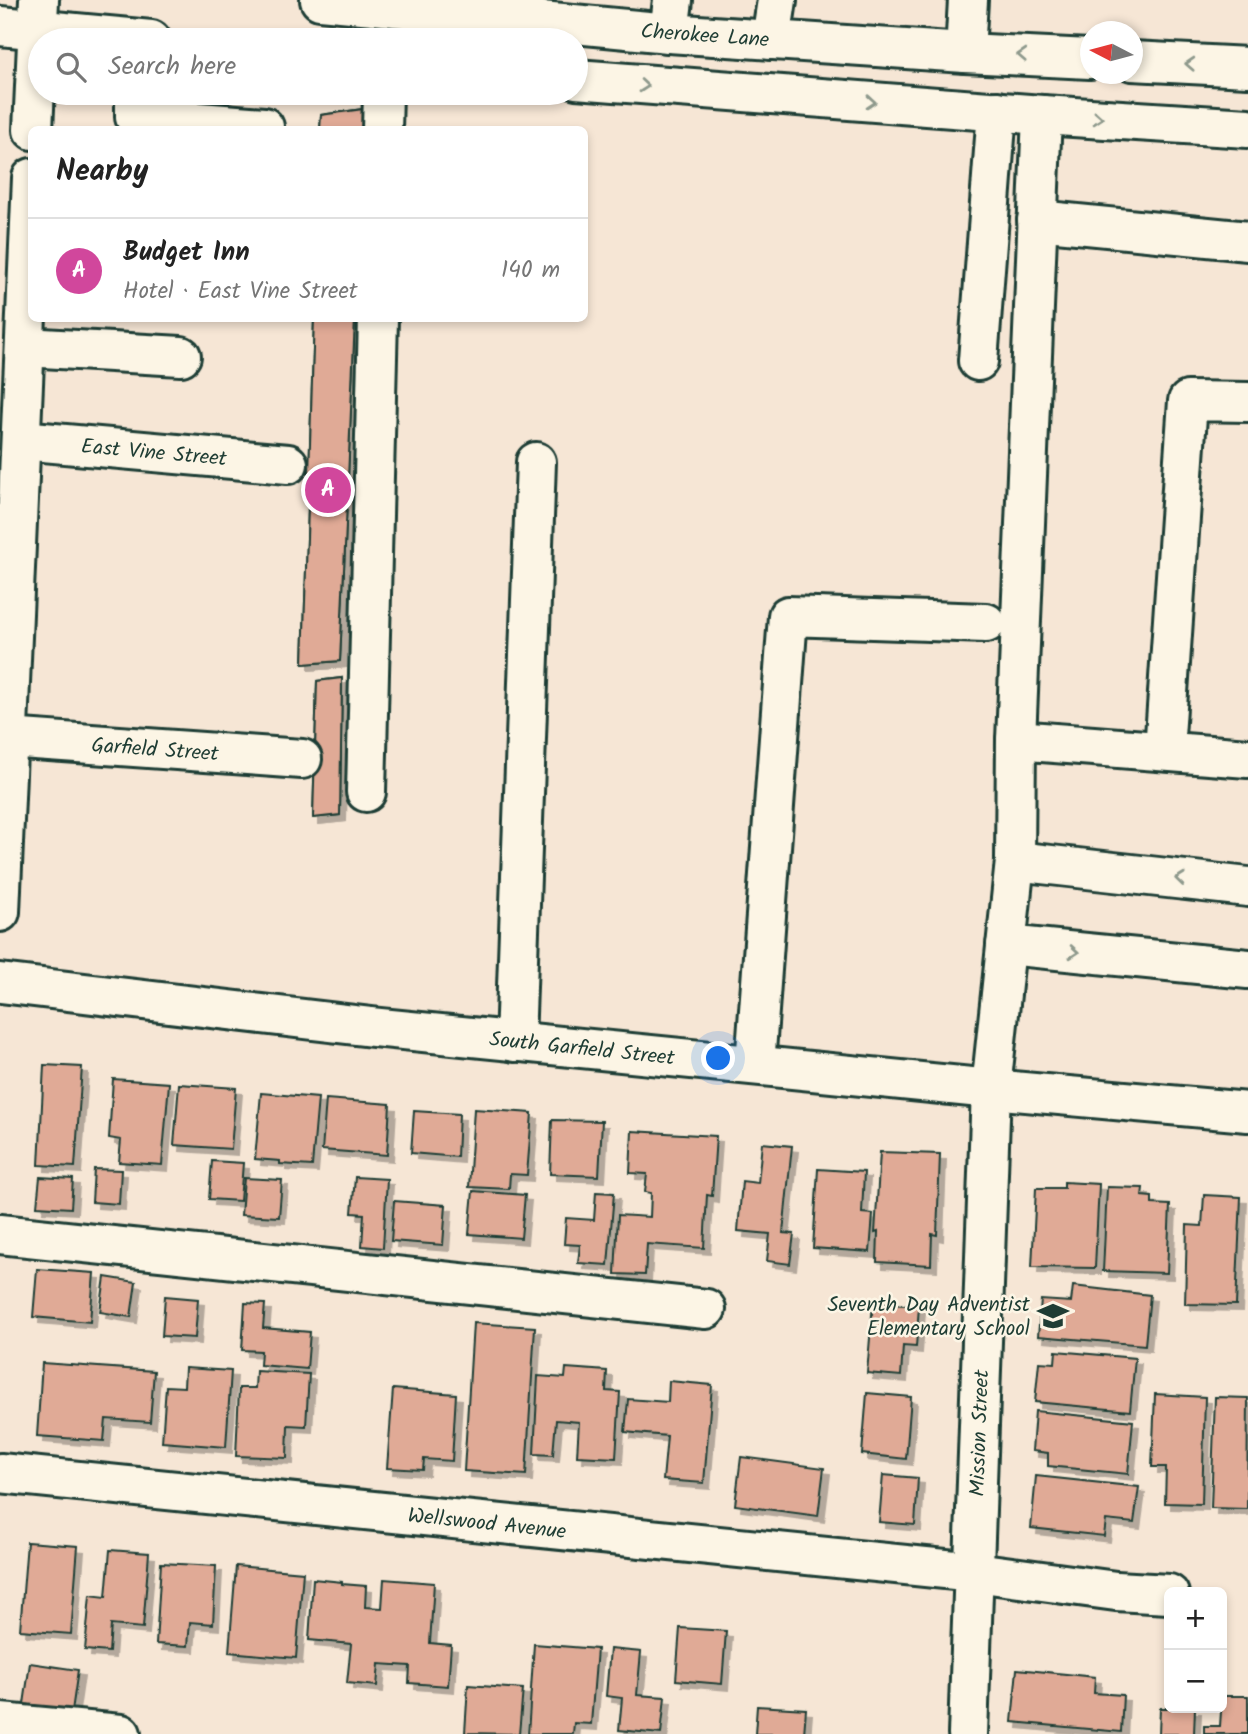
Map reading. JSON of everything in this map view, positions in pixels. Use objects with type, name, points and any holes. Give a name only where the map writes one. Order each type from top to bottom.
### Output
[{"type":"street","name":"Cherokee Lane","points":[[320,0],[671,17],[771,40],[1080,59]]},
{"type":"street","points":[[771,40],[777,0]]},
{"type":"street","points":[[965,53],[968,0]]},
{"type":"street","points":[[0,26],[38,15],[92,28]]},
{"type":"street","points":[[1143,62],[1248,67]]},
{"type":"street","points":[[588,80],[1248,128]]},
{"type":"street","points":[[33,126],[34,105]]},
{"type":"street","points":[[135,105],[135,117],[251,126]]},
{"type":"street","points":[[382,126],[383,105]]},
{"type":"street","points":[[978,361],[997,111]]},
{"type":"street","name":"Mission Street","points":[[968,1734],[990,1089],[1014,861],[1016,740],[1042,115]]},
{"type":"street","points":[[1037,220],[1248,241]]},
{"type":"street","points":[[0,912],[7,738],[5,686],[9,498],[20,440],[28,275]]},
{"type":"street","points":[[366,792],[378,322]]},
{"type":"street","points":[[25,347],[181,356]]},
{"type":"street","points":[[1164,751],[1188,401],[1248,402]]},
{"type":"street","name":"East Vine Street","points":[[20,440],[288,464]]},
{"type":"street","points":[[515,1042],[536,462]]},
{"type":"street","points":[[755,1066],[788,616],[986,623]]},
{"type":"street","name":"Garfield Street","points":[[7,738],[302,759]]},
{"type":"street","points":[[1016,740],[1248,758]]},
{"type":"street","points":[[1014,861],[1248,887]]},
{"type":"street","points":[[1006,945],[1248,968]]},
{"type":"street","name":"South Garfield Street","points":[[0,983],[359,1026],[1248,1112]]},
{"type":"street","points":[[0,1234],[706,1310]]},
{"type":"street","name":"Wellswood Avenue","points":[[0,1474],[975,1572],[1116,1591],[1164,1594]]},
{"type":"street","points":[[0,1723],[121,1734]]},
{"type":"building","points":[[363,109],[363,126],[320,126],[321,115]]},
{"type":"building","points":[[363,109],[363,126],[320,126],[321,115]]},
{"type":"building","points":[[314,322],[355,322],[340,661],[303,664]]},
{"type":"building","points":[[314,322],[355,322],[340,661],[303,664]]},
{"type":"building","points":[[342,678],[340,815],[313,818],[317,681]]},
{"type":"building","points":[[342,678],[340,815],[313,818],[317,681]]},
{"type":"building","points":[[44,1065],[82,1067],[75,1167],[39,1165]]},
{"type":"building","points":[[113,1079],[169,1083],[162,1165],[119,1162],[121,1140],[109,1138]]},
{"type":"building","points":[[179,1084],[236,1088],[231,1149],[174,1145]]},
{"type":"building","points":[[261,1093],[318,1098],[312,1166],[255,1159]]},
{"type":"building","points":[[326,1099],[390,1104],[387,1155],[322,1150]]},
{"type":"building","points":[[474,1109],[532,1113],[527,1175],[510,1174],[509,1189],[469,1187]]},
{"type":"building","points":[[414,1111],[459,1114],[457,1157],[411,1153]]},
{"type":"building","points":[[552,1120],[602,1121],[599,1176],[550,1174]]},
{"type":"building","points":[[632,1131],[716,1136],[712,1196],[707,1195],[704,1248],[647,1244],[645,1275],[615,1274],[618,1215],[650,1217],[651,1193],[645,1192],[647,1174],[630,1173]]},
{"type":"building","points":[[762,1143],[792,1146],[783,1233],[794,1234],[790,1264],[767,1261],[770,1234],[738,1231],[742,1181],[758,1183]]},
{"type":"building","points":[[880,1152],[940,1154],[937,1235],[932,1234],[931,1265],[877,1262],[878,1232],[875,1233]]},
{"type":"building","points":[[212,1161],[243,1163],[240,1201],[209,1199]]},
{"type":"building","points":[[94,1169],[121,1170],[119,1204],[92,1202]]},
{"type":"building","points":[[818,1169],[864,1172],[862,1213],[873,1214],[870,1252],[813,1248]]},
{"type":"building","points":[[40,1177],[73,1179],[71,1208],[37,1206]]},
{"type":"building","points":[[355,1177],[387,1179],[383,1248],[362,1246],[364,1214],[352,1213]]},
{"type":"building","points":[[244,1178],[282,1180],[279,1217],[241,1215]]},
{"type":"building","points":[[1064,1182],[1099,1184],[1095,1268],[1032,1267],[1036,1188],[1064,1188]]},
{"type":"building","points":[[1107,1187],[1143,1188],[1142,1196],[1152,1197],[1152,1204],[1170,1205],[1167,1273],[1103,1271]]},
{"type":"building","points":[[473,1191],[525,1195],[521,1238],[469,1234]]},
{"type":"building","points":[[596,1192],[614,1193],[608,1265],[578,1263],[580,1245],[564,1244],[566,1218],[594,1220]]},
{"type":"building","points":[[1204,1195],[1241,1197],[1236,1305],[1185,1304],[1187,1225],[1202,1226]]},
{"type":"building","points":[[394,1201],[446,1205],[443,1245],[391,1241]]},
{"type":"building","points":[[37,1269],[94,1273],[90,1322],[33,1317]]},
{"type":"building","points":[[105,1277],[136,1282],[131,1317],[100,1312]]},
{"type":"building","points":[[1073,1286],[1150,1295],[1145,1345],[1038,1336],[1041,1300],[1071,1302]]},
{"type":"building","points":[[165,1296],[198,1299],[195,1338],[162,1336]]},
{"type":"building","points":[[245,1303],[265,1304],[263,1328],[310,1332],[307,1369],[260,1365],[261,1351],[242,1350]]},
{"type":"building","points":[[873,1303],[919,1306],[916,1347],[903,1346],[901,1376],[867,1373]]},
{"type":"building","points":[[473,1323],[535,1327],[526,1475],[464,1471]]},
{"type":"building","points":[[1056,1351],[1135,1358],[1130,1411],[1035,1402],[1039,1362],[1055,1363]]},
{"type":"building","points":[[42,1363],[154,1371],[150,1422],[106,1419],[104,1441],[37,1436]]},
{"type":"building","points":[[185,1368],[231,1371],[226,1447],[162,1442],[166,1386],[184,1387]]},
{"type":"building","points":[[566,1368],[607,1371],[606,1391],[620,1392],[616,1458],[577,1456],[579,1422],[556,1420],[553,1455],[534,1454],[538,1376],[565,1378]]},
{"type":"building","points":[[256,1371],[309,1374],[306,1426],[288,1425],[287,1458],[236,1456],[239,1388],[255,1388]]},
{"type":"building","points":[[669,1381],[712,1385],[704,1483],[663,1480],[667,1436],[625,1432],[628,1399],[668,1402]]},
{"type":"building","points":[[393,1389],[456,1394],[452,1461],[424,1459],[423,1470],[387,1468]]},
{"type":"building","points":[[867,1393],[911,1397],[906,1459],[862,1454]]},
{"type":"building","points":[[1155,1394],[1205,1397],[1202,1504],[1165,1503],[1166,1467],[1152,1467]]},
{"type":"building","points":[[1215,1397],[1248,1398],[1247,1509],[1211,1508]]},
{"type":"building","points":[[1035,1411],[1133,1421],[1128,1474],[1048,1466],[1048,1453],[1032,1451]]},
{"type":"building","points":[[741,1457],[824,1468],[818,1516],[735,1505]]},
{"type":"building","points":[[883,1475],[918,1478],[915,1525],[879,1522]]},
{"type":"building","points":[[1036,1476],[1139,1487],[1134,1523],[1106,1520],[1104,1536],[1031,1528]]},
{"type":"building","points":[[27,1542],[78,1546],[71,1634],[20,1630]]},
{"type":"building","points":[[110,1550],[149,1553],[143,1628],[111,1625],[109,1652],[85,1650],[90,1595],[106,1597]]},
{"type":"building","points":[[161,1563],[216,1566],[213,1624],[190,1622],[188,1646],[156,1644]]},
{"type":"building","points":[[236,1566],[303,1572],[296,1658],[229,1652]]},
{"type":"building","points":[[313,1579],[366,1586],[365,1607],[382,1608],[384,1579],[434,1583],[430,1643],[451,1645],[448,1686],[409,1683],[410,1666],[379,1664],[377,1686],[347,1683],[351,1644],[309,1640]]},
{"type":"building","points":[[680,1628],[726,1631],[722,1684],[676,1680]]},
{"type":"building","points":[[534,1644],[597,1649],[591,1724],[574,1723],[573,1734],[528,1734]]},
{"type":"building","points":[[610,1649],[641,1652],[637,1695],[665,1697],[661,1734],[619,1730],[622,1698],[606,1696]]},
{"type":"building","points":[[30,1663],[78,1670],[72,1711],[24,1704]]},
{"type":"building","points":[[1017,1669],[1095,1677],[1094,1693],[1123,1695],[1121,1732],[1012,1722]]},
{"type":"building","points":[[468,1685],[523,1689],[519,1734],[465,1733]]},
{"type":"building","points":[[1227,1696],[1248,1696],[1248,1734],[1204,1734],[1204,1726],[1220,1726],[1221,1713],[1227,1713]]},
{"type":"building","points":[[757,1706],[806,1709],[804,1734],[755,1734]]},
{"type":"building","points":[[1160,1708],[1164,1708],[1164,1713],[1195,1713],[1194,1734],[1159,1734]]},
{"type":"place","name":"Budget Inn","points":[[328,490]]},
{"type":"place","name":"Seventh Day Adventist Elementary School","points":[[1053,1316]]}]
